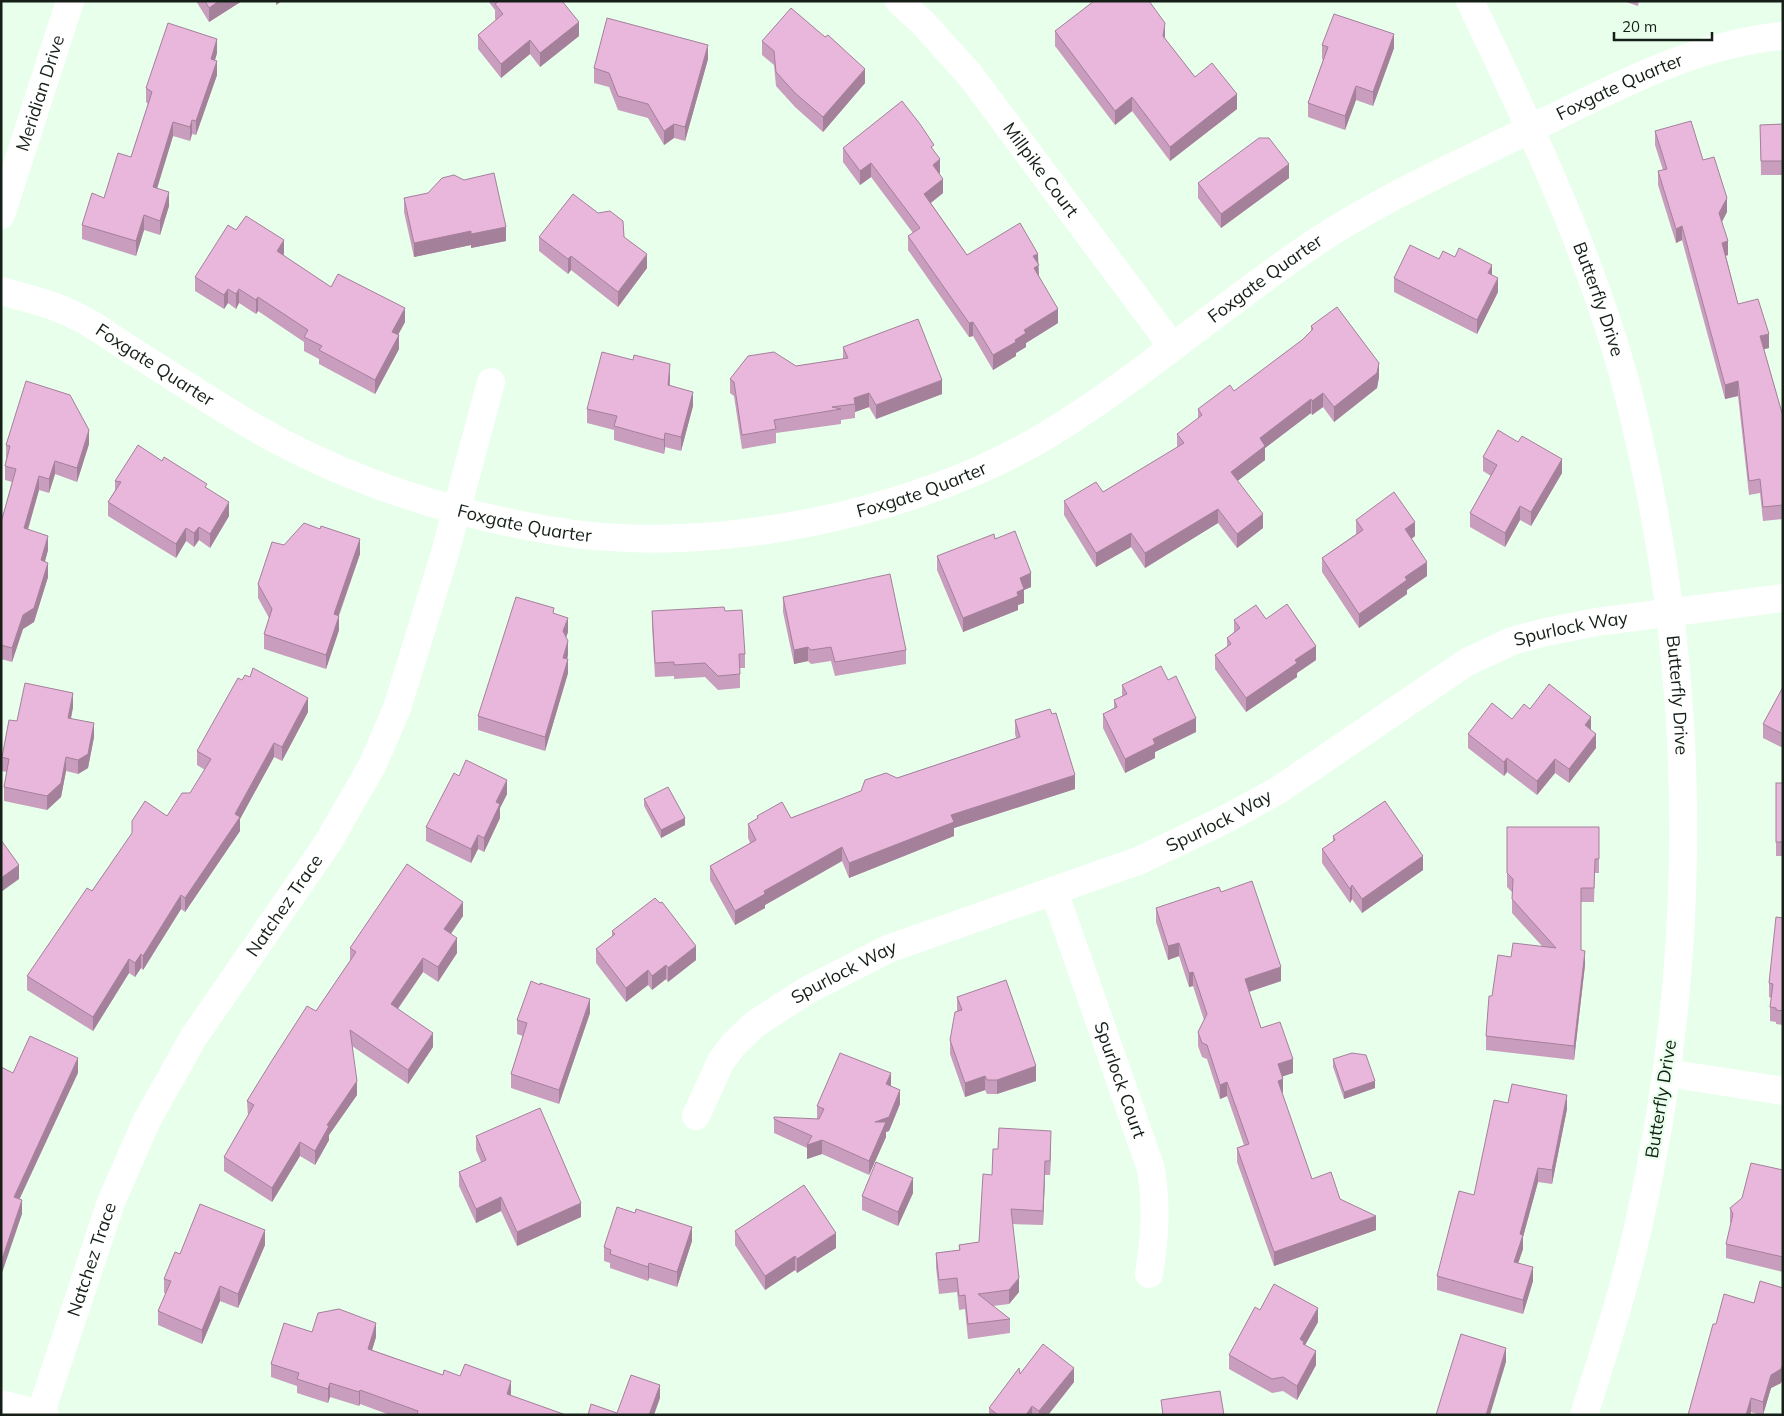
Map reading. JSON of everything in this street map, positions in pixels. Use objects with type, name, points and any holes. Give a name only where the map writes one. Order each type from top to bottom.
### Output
[{"type":"street","name":"Meridian Drive","points":[[1,215],[70,1]]},
{"type":"street","name":"Millpike Court","points":[[899,1],[922,22],[970,75],[1172,346]]},
{"type":"street","name":"Butterfly Drive","points":[[1470,1],[1531,129],[1575,230],[1618,355],[1657,525],[1670,612],[1684,792],[1684,846],[1679,961],[1666,1073],[1654,1153],[1617,1313],[1584,1415]]},
{"type":"street","name":"Foxgate Quarter","points":[[1,291],[77,316],[254,427],[340,472],[456,512],[552,531],[610,537],[714,536],[816,523],[927,491],[1010,455],[1080,414],[1255,283],[1322,238],[1400,193],[1626,81],[1666,64],[1709,51],[1783,36]]},
{"type":"street","name":"Natchez Trace","points":[[42,1414],[111,1202],[161,1092],[193,1038],[327,844],[373,764],[398,708],[456,512],[491,382]]},
{"type":"street","name":"Spurlock Way","points":[[696,1116],[721,1061],[734,1044],[755,1024],[806,991],[888,949],[1138,861],[1228,818],[1280,789],[1468,662],[1512,642],[1588,624],[1783,598]]},
{"type":"street","name":"Spurlock Court","points":[[1054,891],[1151,1169],[1156,1196],[1156,1225],[1149,1274]]},
{"type":"street","points":[[1666,1073],[1783,1091]]},
{"type":"street","points":[[1,1404],[42,1414]]},
{"type":"building","points":[[205,1],[219,1],[209,8]]},
{"type":"building","points":[[499,1],[562,1],[579,22],[540,53],[530,40],[501,64],[478,35],[503,14],[495,4]]},
{"type":"building","points":[[1094,1],[1149,1],[1165,23],[1163,36],[1195,77],[1212,63],[1237,94],[1170,147],[1132,97],[1115,111],[1055,31]]},
{"type":"building","points":[[791,8],[825,37],[828,35],[865,69],[823,117],[795,93],[776,72],[774,51],[762,41]]},
{"type":"building","points":[[1334,14],[1394,34],[1373,92],[1356,86],[1345,116],[1308,103],[1328,47],[1322,45]]},
{"type":"building","points":[[607,18],[708,45],[685,127],[674,124],[664,131],[648,104],[618,96],[609,73],[594,68]]},
{"type":"building","points":[[168,23],[217,39],[211,59],[217,61],[196,121],[192,120],[190,127],[173,122],[153,187],[169,192],[160,221],[144,215],[136,241],[82,225],[92,193],[104,198],[118,153],[131,157],[152,92],[146,88]]},
{"type":"building","points":[[902,101],[934,145],[931,147],[940,159],[933,165],[943,179],[924,194],[967,255],[1020,223],[1038,254],[1033,256],[1039,265],[1034,268],[1058,309],[1024,330],[1026,333],[1015,340],[1016,342],[993,355],[973,322],[969,323],[908,236],[920,228],[871,163],[860,171],[843,148]]},
{"type":"building","points":[[1691,121],[1703,160],[1714,157],[1727,198],[1719,213],[1728,241],[1722,243],[1738,304],[1758,299],[1769,334],[1760,336],[1783,413],[1783,505],[1763,507],[1760,479],[1749,481],[1738,381],[1725,385],[1682,226],[1676,229],[1658,171],[1667,169],[1655,131]]},
{"type":"building","points":[[1783,124],[1783,161],[1761,161],[1760,125]]},
{"type":"building","points":[[1259,138],[1269,138],[1289,164],[1221,214],[1198,183]]},
{"type":"building","points":[[494,173],[506,227],[471,234],[471,231],[414,243],[404,198],[428,193],[442,178],[454,175],[464,180]]},
{"type":"building","points":[[573,194],[598,213],[610,211],[623,221],[624,237],[647,254],[618,292],[571,256],[568,259],[539,237]]},
{"type":"building","points":[[246,216],[284,240],[277,251],[331,287],[338,274],[405,308],[392,332],[399,335],[375,380],[319,350],[322,346],[304,337],[308,330],[258,297],[256,300],[239,289],[236,294],[228,289],[224,295],[195,277],[228,225],[236,230]]},
{"type":"building","points":[[1410,245],[1439,259],[1443,251],[1455,257],[1459,248],[1492,265],[1488,273],[1498,278],[1477,320],[1394,278]]},
{"type":"building","points":[[1337,307],[1379,363],[1377,373],[1334,407],[1323,393],[1312,401],[1311,399],[1260,438],[1265,446],[1231,472],[1263,514],[1237,534],[1218,509],[1145,553],[1131,533],[1096,553],[1064,501],[1096,482],[1103,492],[1184,443],[1177,434],[1202,415],[1198,409],[1230,385],[1234,391],[1302,340],[1313,329],[1311,326]]},
{"type":"building","points":[[918,319],[942,380],[876,405],[869,393],[854,398],[855,404],[832,407],[841,409],[774,420],[776,429],[742,435],[734,382],[730,379],[748,356],[774,352],[796,366],[848,358],[843,347]]},
{"type":"building","points":[[602,352],[633,360],[634,355],[670,364],[668,385],[693,392],[681,437],[665,433],[664,440],[614,426],[617,416],[587,409]]},
{"type":"building","points":[[26,381],[70,395],[89,430],[77,468],[55,461],[49,479],[39,476],[24,528],[48,536],[41,560],[48,563],[34,608],[23,615],[12,648],[1,645],[1,518],[16,469],[5,466],[10,446],[6,445]]},
{"type":"building","points":[[1498,430],[1518,442],[1522,436],[1562,459],[1531,512],[1520,506],[1505,533],[1470,513],[1497,465],[1483,457]]},
{"type":"building","points":[[138,445],[162,461],[164,457],[207,484],[205,487],[229,502],[210,534],[199,527],[194,533],[186,528],[176,544],[108,502],[121,482],[115,481]]},
{"type":"building","points":[[1394,492],[1415,522],[1405,529],[1427,562],[1405,577],[1407,580],[1359,614],[1322,558],[1363,530],[1356,520]]},
{"type":"building","points":[[304,523],[320,529],[321,526],[360,539],[334,614],[339,616],[326,655],[264,634],[272,609],[258,584],[272,542],[284,545]]},
{"type":"building","points":[[1015,531],[1031,573],[1020,578],[1024,589],[1017,592],[1018,596],[963,618],[937,556],[994,534],[995,539]]},
{"type":"building","points":[[890,574],[906,650],[835,662],[831,647],[811,650],[808,647],[794,650],[783,597]]},
{"type":"building","points":[[516,597],[554,608],[553,613],[568,618],[563,631],[568,641],[563,658],[568,659],[545,737],[478,716]]},
{"type":"building","points":[[1287,604],[1316,646],[1295,660],[1297,663],[1246,698],[1215,655],[1231,644],[1227,638],[1240,628],[1234,620],[1256,605],[1266,619]]},
{"type":"building","points":[[724,607],[725,611],[742,610],[745,654],[739,654],[740,674],[718,676],[705,663],[674,665],[674,662],[655,663],[652,611]]},
{"type":"building","points":[[1161,666],[1168,680],[1176,676],[1196,718],[1153,739],[1155,744],[1125,759],[1103,714],[1117,707],[1114,700],[1127,694],[1122,685]]},
{"type":"building","points":[[253,668],[308,698],[282,747],[274,743],[235,814],[240,817],[185,898],[181,895],[143,956],[141,954],[135,963],[129,959],[93,1017],[27,976],[87,888],[92,891],[132,833],[132,821],[145,801],[167,816],[182,793],[190,793],[211,759],[197,751],[238,678],[242,680],[245,675],[250,677]]},
{"type":"building","points":[[25,683],[73,693],[68,718],[94,723],[88,754],[78,760],[66,757],[61,783],[47,796],[4,787],[9,759],[2,757],[9,720],[17,721]]},
{"type":"building","points":[[1549,684],[1591,717],[1585,725],[1596,734],[1569,769],[1555,759],[1537,781],[1507,758],[1504,762],[1468,734],[1492,703],[1512,719],[1524,704],[1530,709]]},
{"type":"building","points":[[1783,687],[1783,734],[1763,724]]},
{"type":"building","points":[[1050,709],[1052,714],[1056,713],[1075,775],[951,815],[954,822],[849,863],[842,847],[764,891],[765,894],[735,911],[710,866],[756,840],[748,824],[758,818],[757,816],[782,802],[791,818],[861,791],[865,780],[886,773],[897,778],[1020,737],[1015,720]]},
{"type":"building","points":[[466,760],[507,780],[496,802],[500,804],[484,838],[478,835],[471,849],[426,827],[454,773],[459,776]]},
{"type":"building","points":[[1776,783],[1783,783],[1783,842],[1776,842]]},
{"type":"building","points":[[668,787],[685,818],[661,830],[644,799]]},
{"type":"building","points":[[1385,801],[1423,856],[1362,899],[1352,885],[1350,889],[1322,849],[1335,840],[1333,836]]},
{"type":"building","points":[[1507,827],[1599,827],[1599,859],[1595,859],[1594,888],[1581,888],[1581,950],[1585,951],[1574,1046],[1486,1036],[1489,996],[1492,996],[1498,955],[1511,957],[1513,943],[1556,948],[1512,899],[1513,879],[1507,873]]},
{"type":"building","points":[[1,840],[19,865],[1,878]]},
{"type":"building","points":[[407,864],[463,902],[444,929],[457,938],[438,967],[423,958],[391,1004],[433,1033],[408,1070],[350,1030],[357,1081],[327,1125],[329,1126],[315,1151],[300,1142],[272,1188],[224,1157],[254,1105],[247,1101],[307,1006],[316,1011],[356,952],[350,948]]},
{"type":"building","points":[[1252,881],[1281,967],[1245,979],[1261,1028],[1280,1022],[1293,1059],[1278,1064],[1283,1079],[1278,1081],[1312,1179],[1331,1172],[1340,1199],[1376,1216],[1274,1252],[1237,1148],[1249,1144],[1227,1082],[1220,1085],[1207,1045],[1202,1043],[1198,1032],[1207,1014],[1193,972],[1189,973],[1179,943],[1168,946],[1156,908],[1219,887],[1221,892]]},
{"type":"building","points":[[655,898],[660,903],[662,902],[696,946],[668,968],[666,965],[652,976],[648,970],[626,988],[596,949],[615,934],[612,931]]},
{"type":"building","points":[[1776,917],[1783,918],[1783,1011],[1770,1007],[1773,984],[1769,983]]},
{"type":"building","points":[[1006,980],[1036,1066],[997,1080],[987,1080],[985,1076],[965,1083],[950,1040],[955,1012],[962,1010],[957,997]]},
{"type":"building","points":[[531,981],[590,999],[559,1090],[511,1074],[527,1023],[517,1020]]},
{"type":"building","points":[[30,1036],[78,1058],[14,1197],[22,1200],[1,1262],[1,1067],[13,1073]]},
{"type":"building","points":[[840,1053],[891,1073],[886,1084],[900,1090],[889,1117],[875,1122],[886,1122],[869,1161],[822,1140],[807,1145],[812,1136],[774,1119],[774,1117],[819,1119],[824,1109],[817,1106]]},
{"type":"building","points":[[1352,1053],[1366,1055],[1375,1081],[1344,1092],[1333,1059]]},
{"type":"building","points":[[1512,1084],[1567,1095],[1552,1170],[1538,1168],[1520,1234],[1523,1235],[1514,1262],[1533,1267],[1523,1300],[1437,1276],[1459,1191],[1474,1195],[1494,1100],[1508,1103]]},
{"type":"building","points":[[540,1108],[581,1203],[517,1232],[501,1197],[476,1209],[459,1172],[486,1160],[476,1136]]},
{"type":"building","points":[[999,1128],[1051,1131],[1050,1161],[1045,1161],[1043,1211],[1011,1209],[1019,1278],[1009,1290],[978,1294],[1010,1319],[968,1324],[965,1295],[959,1296],[957,1278],[939,1280],[936,1253],[960,1250],[959,1245],[979,1242],[983,1174],[992,1175],[993,1149],[998,1149]]},
{"type":"building","points":[[876,1162],[913,1178],[898,1212],[862,1196]]},
{"type":"building","points":[[1751,1163],[1783,1170],[1783,1257],[1726,1244],[1733,1214],[1730,1208],[1742,1198]]},
{"type":"building","points":[[804,1185],[836,1233],[797,1259],[795,1256],[765,1276],[735,1231]]},
{"type":"building","points":[[200,1204],[265,1230],[238,1294],[220,1286],[202,1330],[158,1311],[171,1281],[164,1279],[175,1252],[180,1254]]},
{"type":"building","points":[[617,1207],[635,1213],[636,1209],[692,1227],[677,1272],[649,1263],[648,1267],[610,1254],[611,1250],[604,1247]]},
{"type":"building","points":[[1760,1281],[1783,1288],[1783,1364],[1781,1369],[1771,1375],[1763,1402],[1751,1398],[1746,1415],[1688,1415],[1713,1324],[1716,1324],[1724,1294],[1754,1303]]},
{"type":"building","points":[[1274,1284],[1318,1308],[1300,1339],[1304,1342],[1303,1344],[1316,1351],[1297,1386],[1283,1377],[1272,1379],[1229,1355],[1255,1307],[1260,1310]]},
{"type":"building","points":[[339,1309],[376,1323],[368,1349],[443,1375],[444,1370],[460,1376],[465,1364],[511,1381],[507,1394],[566,1415],[417,1415],[418,1411],[360,1390],[359,1392],[330,1383],[328,1389],[297,1379],[299,1373],[271,1364],[284,1323],[312,1332],[318,1313]]},
{"type":"building","points":[[1461,1334],[1506,1348],[1486,1415],[1436,1415]]},
{"type":"building","points":[[1043,1344],[1074,1368],[1039,1411],[1032,1406],[1026,1415],[998,1415],[989,1408],[1019,1368],[1020,1374]]},
{"type":"building","points":[[631,1375],[660,1385],[649,1415],[588,1415],[591,1404],[617,1413]]},
{"type":"building","points":[[1220,1391],[1224,1415],[1163,1415],[1161,1400]]}]
